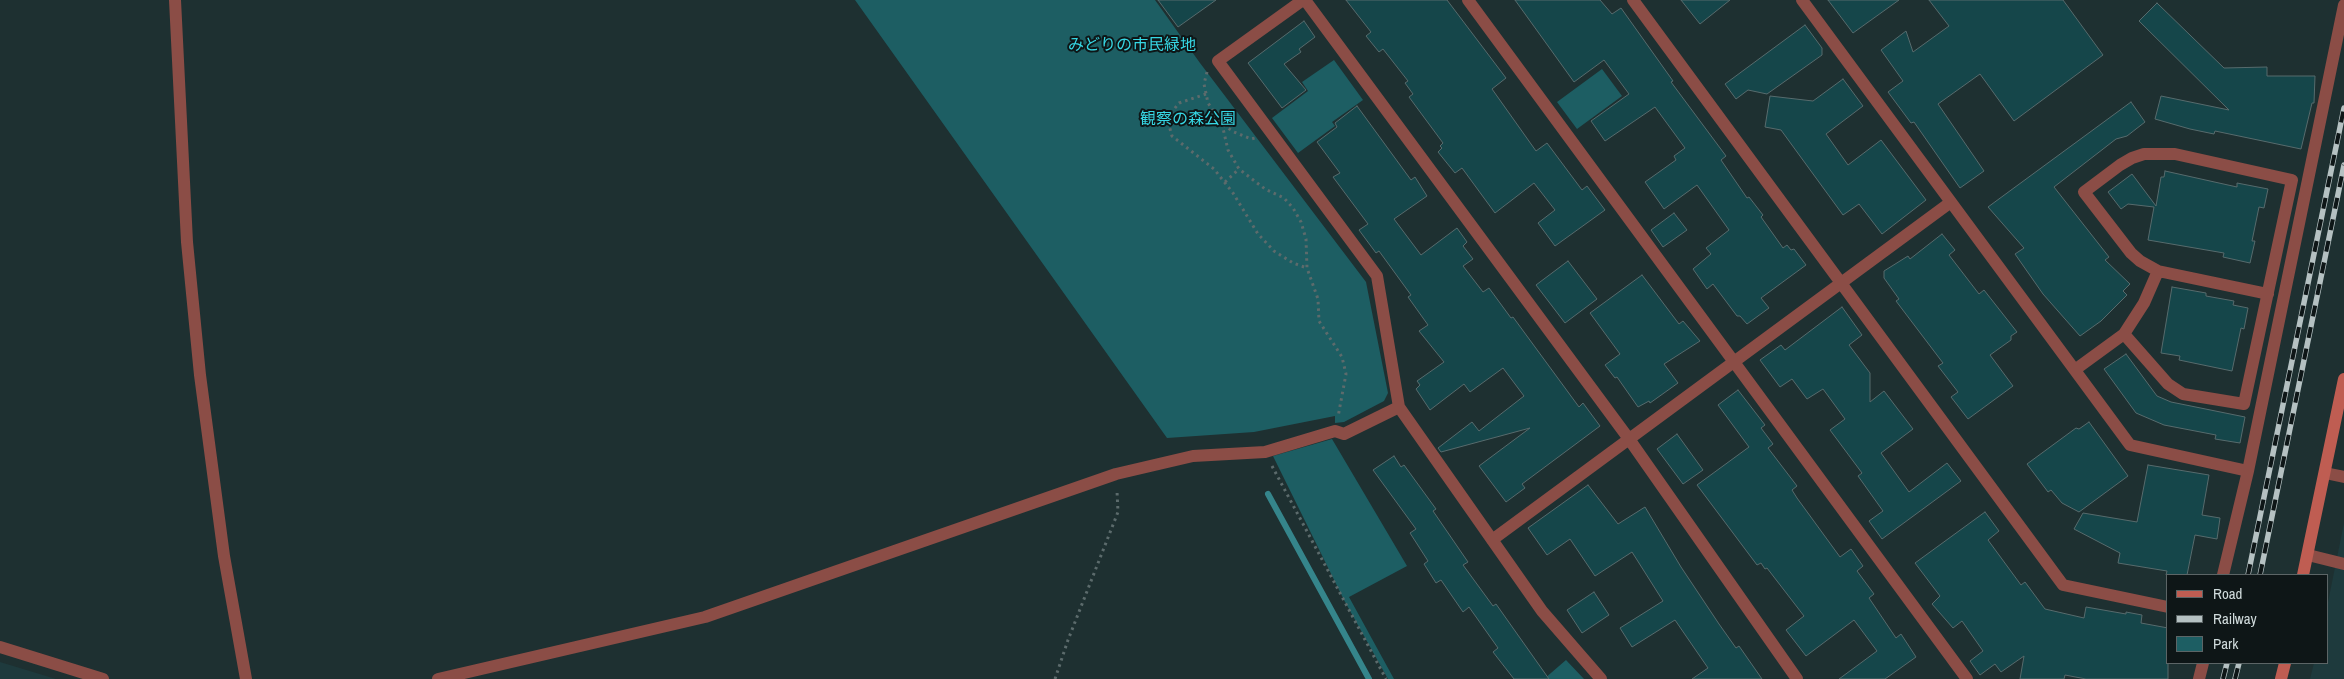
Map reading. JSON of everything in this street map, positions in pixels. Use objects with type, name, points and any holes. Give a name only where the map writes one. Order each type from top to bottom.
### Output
[{"type":"street","points":[[175,0],[187,242],[200,374],[224,556],[246,679]]},
{"type":"street","points":[[1601,679],[1542,611],[1399,407],[1377,276],[1218,61],[1304,0],[1629,439],[1797,679]]},
{"type":"street","points":[[1468,0],[1967,679]]},
{"type":"street","points":[[1633,0],[2063,585],[2166,607]]},
{"type":"street","points":[[1802,0],[2076,369],[2130,445],[2248,470]]},
{"type":"street","points":[[2223,574],[2248,470],[2344,5]]},
{"type":"street","points":[[2124,334],[2168,384],[2183,394],[2244,404],[2268,294],[2292,180],[2160,153],[2132,158],[2084,192],[2131,253],[2140,261],[2158,271],[2268,294]]},
{"type":"street","points":[[1492,540],[1951,202]]},
{"type":"street","points":[[2076,369],[2124,334],[2144,303],[2158,271]]},
{"type":"street","points":[[2303,574],[2344,379]]},
{"type":"street","points":[[438,679],[705,617],[1116,474],[1194,456],[1265,452],[1335,431],[1344,434],[1399,407]]},
{"type":"street","points":[[2325,473],[2344,477]]},
{"type":"street","points":[[2308,555],[2344,564]]},
{"type":"street","points":[[0,647],[103,679]]},
{"type":"street","points":[[2199,679],[2203,664]]},
{"type":"street","points":[[2281,679],[2285,664]]},
{"type":"path","points":[[1218,61],[1207,71],[1204,84],[1208,104],[1222,124],[1228,150],[1239,169],[1265,189],[1284,198],[1293,208],[1306,239],[1307,268],[1318,299],[1320,321],[1342,357],[1346,374],[1344,393],[1335,431]]},
{"type":"path","points":[[1206,94],[1179,104],[1166,118],[1172,136],[1214,169],[1258,234],[1274,251],[1293,263],[1307,268]]},
{"type":"path","points":[[1222,124],[1251,139],[1262,137],[1269,131]]},
{"type":"path","points":[[1224,182],[1239,169]]},
{"type":"path","points":[[1265,452],[1386,679]]},
{"type":"path","points":[[1055,679],[1068,640],[1118,512],[1116,474]]},
{"type":"shaded area","points":[[2344,523],[2344,679],[2310,679],[2314,664],[2329,664],[2329,597]]},
{"type":"shaded area","points":[[0,662],[56,679],[0,679]]},
{"type":"green space","points":[[855,0],[1155,0],[1200,63],[1366,282],[1388,393],[1384,401],[1344,422],[1335,423],[1335,416],[1254,432],[1167,438]]},
{"type":"green space","points":[[1334,60],[1363,100],[1332,122],[1335,126],[1298,153],[1272,118],[1308,91],[1302,82]]},
{"type":"green space","points":[[1602,69],[1622,96],[1577,129],[1557,102]]},
{"type":"green space","points":[[1332,439],[1407,566],[1349,597],[1394,679],[1388,679],[1344,600],[1273,456]]},
{"type":"green space","points":[[1566,660],[1584,679],[1544,679]]},
{"type":"building","points":[[1158,0],[1216,0],[1178,27]]},
{"type":"building","points":[[1346,0],[1447,0],[1506,78],[1492,89],[1536,151],[1547,143],[1582,190],[1587,186],[1605,210],[1555,246],[1538,223],[1555,210],[1534,183],[1495,213],[1462,168],[1455,173],[1438,152],[1442,148],[1440,146],[1443,143],[1409,97],[1413,94],[1405,83],[1408,81],[1383,49],[1379,52],[1366,36],[1371,32]]},
{"type":"building","points":[[1515,0],[1600,0],[1612,14],[1621,8],[1673,81],[1671,82],[1726,156],[1721,160],[1747,198],[1749,197],[1763,215],[1761,217],[1783,248],[1787,245],[1791,250],[1794,249],[1806,265],[1761,298],[1769,308],[1747,324],[1740,316],[1737,316],[1713,284],[1707,289],[1693,269],[1711,254],[1706,248],[1729,230],[1697,185],[1664,209],[1645,182],[1676,160],[1674,156],[1685,148],[1655,107],[1605,141],[1591,121],[1629,94],[1604,60],[1574,82]]},
{"type":"building","points":[[1681,0],[1730,0],[1700,24]]},
{"type":"building","points":[[1828,0],[1899,0],[1853,33]]},
{"type":"building","points":[[1929,0],[2063,0],[2103,55],[2014,121],[1980,74],[1938,104],[1984,171],[1960,188],[1914,122],[1911,123],[1888,92],[1903,81],[1881,50],[1906,31],[1913,52],[1949,26]]},
{"type":"building","points":[[2157,3],[2224,68],[2267,67],[2267,76],[2315,76],[2314,103],[2312,103],[2301,149],[2215,131],[2214,134],[2155,119],[2161,96],[2229,110],[2139,21]]},
{"type":"building","points":[[1304,21],[1315,37],[1299,49],[1301,52],[1284,64],[1306,90],[1282,108],[1248,63]]},
{"type":"building","points":[[1805,25],[1822,48],[1822,55],[1767,94],[1748,90],[1736,99],[1725,84]]},
{"type":"building","points":[[1843,79],[1863,106],[1826,134],[1848,165],[1881,140],[1926,200],[1882,234],[1859,204],[1843,215],[1781,130],[1765,127],[1770,96],[1813,101]]},
{"type":"building","points":[[2131,102],[2145,122],[2127,136],[2116,139],[2054,187],[2109,257],[2105,260],[2130,284],[2123,291],[2127,295],[2101,321],[2080,336],[2043,294],[2015,254],[2024,248],[1988,207]]},
{"type":"building","points":[[1357,106],[1411,180],[1415,177],[1427,196],[1394,219],[1421,255],[1457,228],[1467,242],[1463,246],[1473,259],[1463,266],[1483,292],[1489,288],[1511,318],[1513,317],[1579,407],[1583,403],[1600,426],[1522,484],[1525,488],[1506,502],[1479,466],[1530,428],[1441,452],[1438,448],[1472,422],[1479,431],[1524,396],[1503,368],[1470,392],[1464,384],[1430,410],[1416,389],[1420,385],[1417,381],[1444,362],[1419,331],[1428,325],[1408,297],[1411,295],[1379,251],[1376,253],[1359,230],[1368,224],[1333,177],[1340,173],[1317,142],[1337,127],[1335,123]]},
{"type":"building","points":[[2165,171],[2237,187],[2237,183],[2268,189],[2264,208],[2259,207],[2252,241],[2255,241],[2250,263],[2223,257],[2224,253],[2148,240],[2154,207],[2128,204],[2121,209],[2108,192],[2132,174],[2156,206],[2161,177],[2164,177]]},
{"type":"building","points":[[1674,213],[1687,230],[1663,247],[1651,230]]},
{"type":"building","points":[[1942,234],[1955,250],[1949,255],[1979,294],[1984,290],[2017,332],[2011,336],[2011,340],[1990,355],[2013,386],[1968,419],[1951,397],[1958,392],[1938,366],[1943,363],[1896,301],[1899,299],[1884,278],[1884,271],[1908,256],[1910,259]]},
{"type":"building","points":[[1568,261],[1597,299],[1565,323],[1536,285]]},
{"type":"building","points":[[1642,275],[1679,324],[1683,321],[1700,341],[1664,364],[1678,383],[1650,403],[1649,401],[1638,407],[1617,377],[1615,378],[1605,365],[1620,354],[1590,313]]},
{"type":"building","points":[[2172,287],[2206,293],[2206,296],[2234,301],[2233,305],[2248,308],[2244,329],[2241,328],[2232,371],[2179,360],[2180,356],[2161,353]]},
{"type":"building","points":[[1842,307],[1862,335],[1849,345],[1870,373],[1870,402],[1884,391],[1913,429],[1881,453],[1909,492],[1947,463],[1961,481],[1882,539],[1869,521],[1883,511],[1858,476],[1862,473],[1830,430],[1845,419],[1823,389],[1807,399],[1792,379],[1780,387],[1760,360],[1781,345],[1785,350]]},
{"type":"building","points":[[2126,354],[2157,396],[2171,402],[2245,417],[2240,443],[2215,439],[2216,435],[2164,425],[2136,413],[2104,369]]},
{"type":"building","points":[[1738,390],[1765,425],[1761,428],[1773,444],[1768,448],[1797,486],[1792,490],[1797,498],[1840,557],[1851,549],[1863,566],[1857,571],[1874,594],[1869,598],[1896,638],[1901,634],[1916,657],[1885,679],[1839,679],[1877,651],[1854,620],[1806,656],[1786,630],[1804,616],[1767,568],[1765,569],[1761,563],[1757,565],[1697,485],[1749,447],[1718,405]]},
{"type":"building","points":[[2089,422],[2128,476],[2079,512],[2062,503],[2051,490],[2048,492],[2027,464],[2076,428],[2079,429]]},
{"type":"building","points":[[1677,434],[1703,470],[1683,484],[1657,449]]},
{"type":"building","points":[[1394,456],[1401,467],[1404,465],[1436,509],[1433,511],[1468,562],[1463,565],[1493,606],[1496,604],[1549,679],[1514,679],[1493,652],[1498,648],[1469,607],[1463,612],[1441,580],[1436,583],[1424,564],[1428,561],[1410,533],[1416,529],[1373,470]]},
{"type":"building","points":[[2148,465],[2209,475],[2202,515],[2220,518],[2217,539],[2195,535],[2187,574],[2166,574],[2167,571],[2118,563],[2120,553],[2074,529],[2083,513],[2137,522]]},
{"type":"building","points":[[1588,485],[1618,524],[1645,507],[1681,567],[1719,624],[1736,648],[1739,646],[1762,679],[1692,679],[1708,668],[1675,620],[1632,647],[1620,628],[1663,601],[1632,552],[1595,576],[1570,539],[1547,555],[1528,528]]},
{"type":"building","points":[[1985,512],[1999,531],[1988,540],[2021,585],[2025,582],[2045,609],[2084,618],[2086,607],[2126,614],[2126,612],[2142,615],[2141,623],[2166,628],[2168,679],[2086,679],[2065,675],[2064,679],[2020,679],[2024,656],[2001,672],[1995,664],[1980,675],[1970,661],[1983,651],[1962,621],[1953,628],[1932,604],[1940,596],[1915,563]]},
{"type":"building","points":[[1594,592],[1609,615],[1582,633],[1567,610]]},
{"type":"waterway","points":[[1268,494],[1369,679]]},
{"type":"railway","points":[[2248,574],[2344,108]]},
{"type":"railway","points":[[2260,574],[2344,165]]},
{"type":"railway","points":[[2223,679],[2227,664]]},
{"type":"railway","points":[[2235,679],[2239,664]]},
{"type":"park label","name":"みどりの市民緑地","points":[[1132,46]]},
{"type":"park label","name":"観察の森公園","points":[[1188,120]]}]
